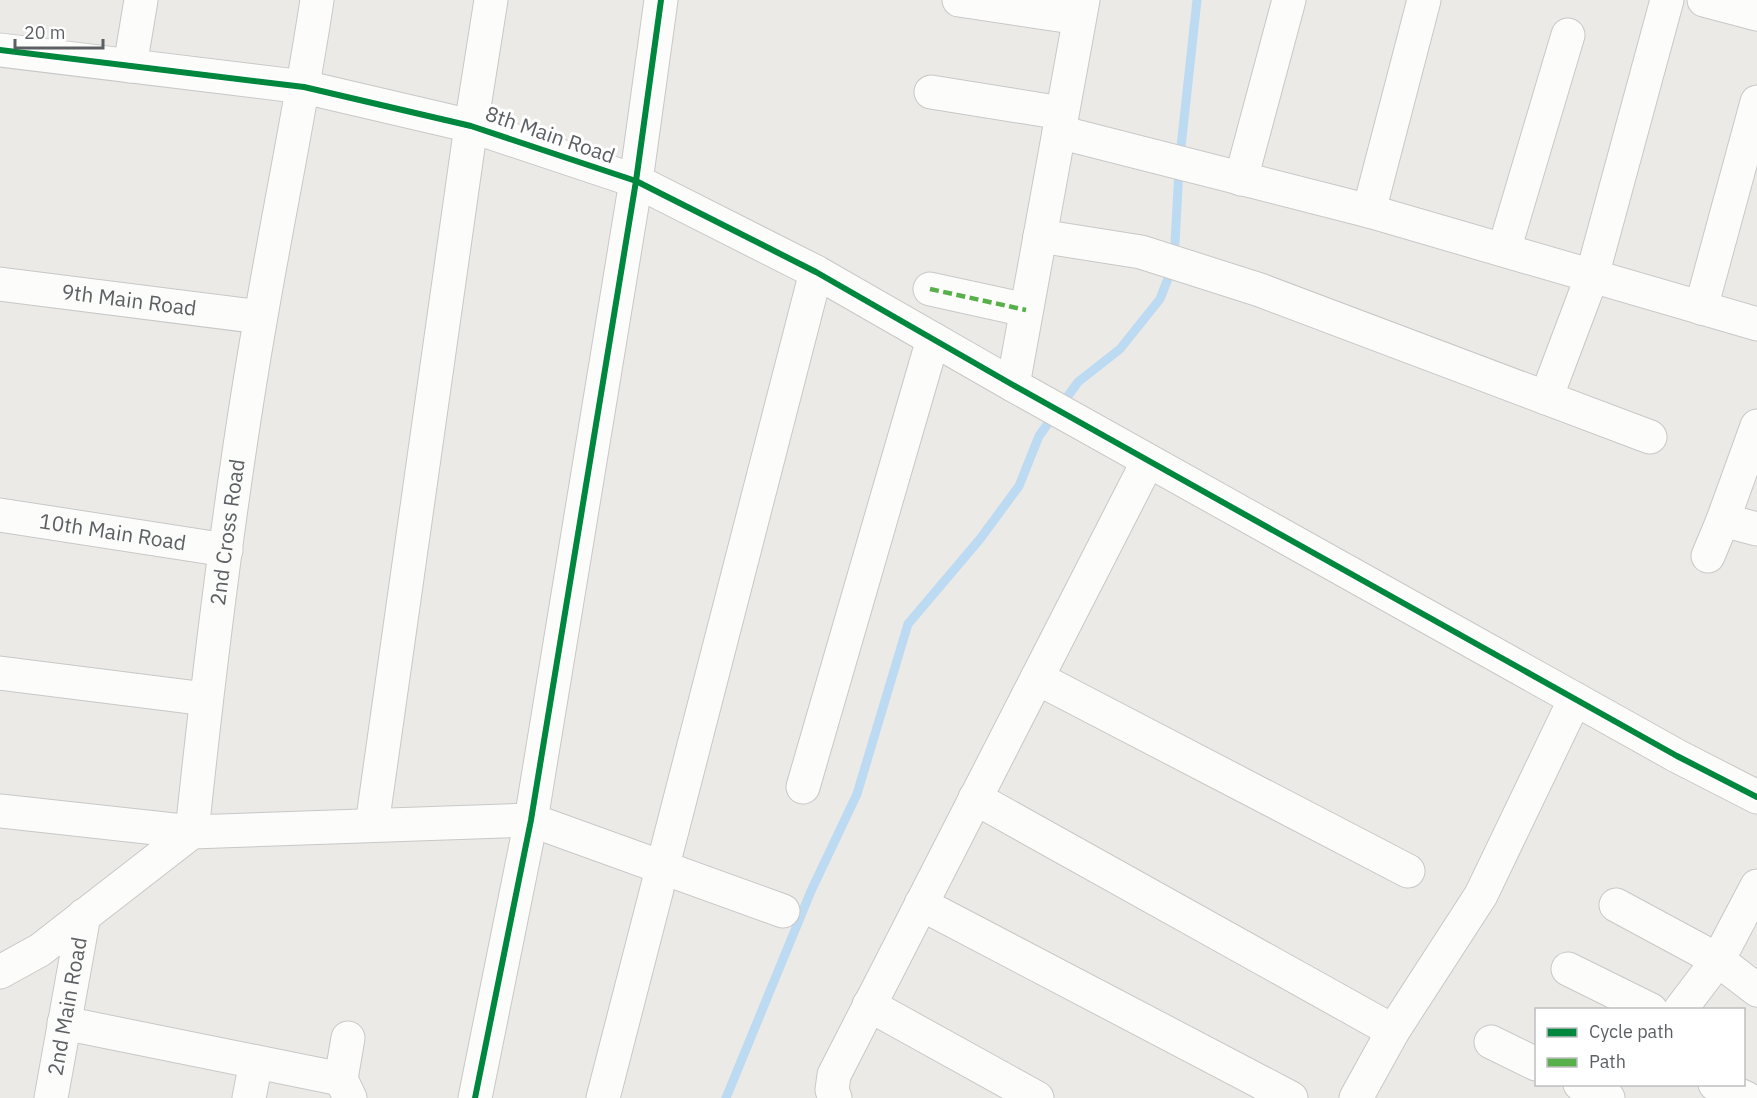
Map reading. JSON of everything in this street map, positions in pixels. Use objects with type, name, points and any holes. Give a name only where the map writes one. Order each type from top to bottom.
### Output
[{"type":"street","points":[[130,66],[141,0]]},
{"type":"street","name":"2nd Cross Road","points":[[192,832],[206,699],[260,317],[304,87],[317,0]]},
{"type":"street","points":[[372,825],[471,126],[491,0]]},
{"type":"street","points":[[475,1098],[531,820],[636,182],[661,0]]},
{"type":"street","points":[[959,0],[1081,9],[1026,310],[1026,392]]},
{"type":"street","points":[[1241,179],[1288,0]]},
{"type":"street","points":[[1370,211],[1424,0]]},
{"type":"street","points":[[1546,398],[1592,276],[1667,0]]},
{"type":"street","points":[[1704,0],[1757,14]]},
{"type":"street","points":[[1504,250],[1568,35]]},
{"type":"street","name":"8th Main Road","points":[[0,50],[304,87],[471,126],[636,182],[816,272],[1148,461],[1575,699],[1757,797]]},
{"type":"street","points":[[931,92],[1060,123],[1152,156],[1370,211],[1757,324]]},
{"type":"street","points":[[1701,308],[1757,102]]},
{"type":"street","points":[[1040,236],[1141,252],[1260,290],[1650,437]]},
{"type":"street","points":[[603,1098],[816,272]]},
{"type":"street","name":"9th Main Road","points":[[0,284],[260,317]]},
{"type":"street","points":[[930,289],[1026,310]]},
{"type":"street","points":[[803,787],[933,339]]},
{"type":"street","points":[[1708,556],[1756,428]]},
{"type":"street","points":[[835,1098],[832,1090],[834,1075],[1148,461]]},
{"type":"street","name":"10th Main Road","points":[[0,515],[226,550]]},
{"type":"street","points":[[1723,520],[1757,529]]},
{"type":"street","points":[[0,673],[206,699]]},
{"type":"street","points":[[1037,678],[1408,871]]},
{"type":"street","points":[[1356,1098],[1393,1031],[1482,895],[1575,699]]},
{"type":"street","points":[[975,798],[1393,1031]]},
{"type":"street","points":[[0,811],[192,832],[531,820],[783,911]]},
{"type":"street","points":[[0,972],[40,950],[192,832]]},
{"type":"street","points":[[1682,1008],[1719,960],[1757,886]]},
{"type":"street","points":[[921,904],[1291,1098]]},
{"type":"street","points":[[1616,905],[1719,960],[1757,990]]},
{"type":"street","name":"2nd Main Road","points":[[51,1098],[84,915]]},
{"type":"street","points":[[1568,969],[1647,1008]]},
{"type":"street","points":[[869,1005],[1037,1098]]},
{"type":"street","points":[[64,1023],[256,1062],[345,1088],[348,1038]]},
{"type":"street","points":[[1491,1042],[1535,1064]]},
{"type":"street","points":[[249,1098],[256,1062]]},
{"type":"street","points":[[1584,1086],[1608,1098]]},
{"type":"street","points":[[1719,1086],[1746,1098]]},
{"type":"waterway","points":[[1180,156],[1197,0]]},
{"type":"waterway","points":[[726,1098],[811,891],[857,794],[908,624],[980,539],[1019,486],[1039,436],[1078,382],[1120,349],[1160,299],[1169,276],[1175,243],[1179,169]]},
{"type":"marked path","points":[[930,289],[1026,310]]},
{"type":"cycle path","points":[[475,1098],[531,820],[636,181],[661,0]]},
{"type":"cycle path","points":[[0,50],[304,87],[471,126],[636,181],[816,272],[1013,385],[1677,756],[1757,797]]}]
